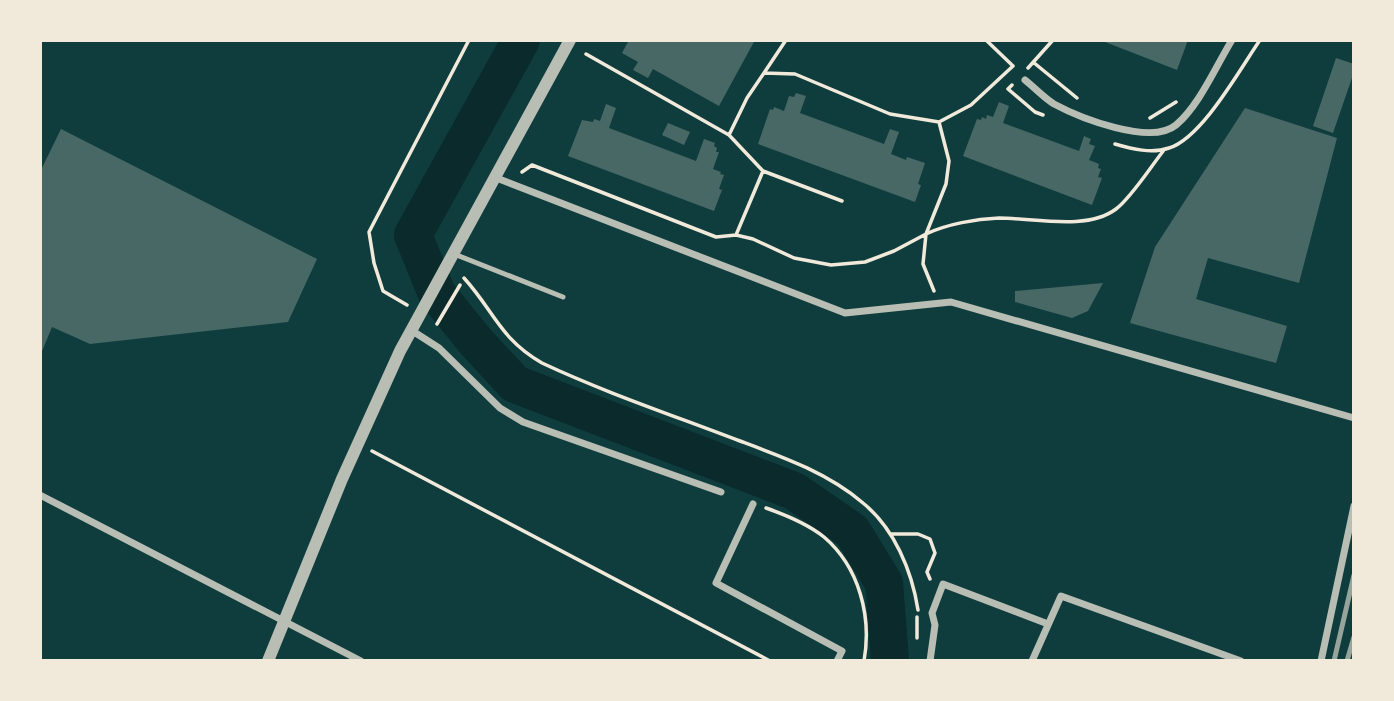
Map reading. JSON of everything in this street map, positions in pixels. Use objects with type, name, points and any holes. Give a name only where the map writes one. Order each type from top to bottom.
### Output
[{"type":"street","points":[[268,661],[357,443],[411,329],[570,40]]},
{"type":"street","points":[[1025,80],[1054,103],[1073,111],[1116,128],[1154,133],[1173,127],[1187,114],[1232,40]]},
{"type":"street","points":[[494,177],[845,313],[951,302],[1354,418]]},
{"type":"street","points":[[411,329],[439,348],[500,408],[523,422],[721,492]]},
{"type":"street","points":[[40,495],[361,661]]},
{"type":"street","points":[[753,504],[716,583],[842,650],[837,661]]},
{"type":"street","points":[[1321,661],[1354,506]]},
{"type":"street","points":[[930,661],[935,625],[932,613],[943,584],[1048,624]]},
{"type":"street","points":[[1032,661],[1061,596],[1241,661]]},
{"type":"lane","points":[[454,254],[562,298]]},
{"type":"path","points":[[407,306],[383,291],[374,263],[369,232],[469,40]]},
{"type":"path","points":[[730,135],[747,99],[786,40]]},
{"type":"path","points":[[986,40],[1022,74],[1053,40]]},
{"type":"path","points":[[1109,142],[1136,150],[1164,150],[1190,136],[1211,112],[1260,40]]},
{"type":"path","points":[[586,54],[730,135],[763,171],[842,201]]},
{"type":"path","points":[[1033,62],[1079,100]]},
{"type":"path","points":[[764,73],[795,74],[890,114],[939,122],[971,105],[1013,66]]},
{"type":"path","points":[[1015,81],[1008,89],[1035,111],[1047,117]]},
{"type":"path","points":[[1148,119],[1175,104],[1182,93]]},
{"type":"path","points":[[935,293],[923,264],[926,234],[946,184],[949,161],[939,122]]},
{"type":"path","points":[[522,172],[532,165],[716,237],[736,235],[753,239],[794,258],[831,265],[865,262],[894,251],[939,228],[998,218],[1043,221],[1100,218],[1118,208],[1164,150]]},
{"type":"path","points":[[736,235],[763,171]]},
{"type":"path","points":[[464,278],[508,339],[526,354],[558,371],[755,446],[815,472],[865,504],[890,534],[907,570],[918,608],[917,648]]},
{"type":"path","points":[[438,324],[460,285]]},
{"type":"path","points":[[357,443],[771,661]]},
{"type":"path","points":[[753,504],[804,524],[841,554],[854,576],[862,600],[866,627],[864,661]]},
{"type":"path","points":[[890,534],[918,534],[930,540],[935,553],[927,572],[928,578],[943,584]]},
{"type":"building","points":[[629,40],[755,40],[719,106],[653,69],[648,78],[633,70],[638,62],[622,53]]},
{"type":"building","points":[[1100,40],[1188,40],[1177,70]]},
{"type":"building","points":[[1336,58],[1354,64],[1354,72],[1333,133],[1313,126]]},
{"type":"building","points":[[796,93],[806,96],[800,113],[884,144],[890,129],[899,132],[891,154],[925,163],[915,202],[758,144],[770,109],[773,110],[774,107],[784,111],[789,96],[794,97]]},
{"type":"building","points":[[999,102],[1009,106],[1003,123],[1079,151],[1084,136],[1091,139],[1089,144],[1095,146],[1089,160],[1099,164],[1098,168],[1101,169],[1098,177],[1102,178],[1092,205],[963,156],[977,119],[986,119],[987,115],[993,117]]},
{"type":"building","points":[[606,104],[616,108],[609,128],[696,161],[704,139],[715,143],[716,152],[719,152],[713,169],[724,175],[714,211],[568,156],[582,120],[600,121]]},
{"type":"building","points":[[1245,108],[1337,138],[1299,283],[1208,258],[1196,299],[1287,326],[1276,363],[1130,323],[1155,247]]},
{"type":"building","points":[[668,123],[690,132],[684,145],[662,135]]},
{"type":"building","points":[[61,129],[317,259],[288,322],[90,344],[52,327],[40,356],[40,172]]},
{"type":"building","points":[[1103,283],[1088,311],[1072,318],[1015,302],[1015,291]]},
{"type":"waterway","points":[[521,40],[413,235],[437,294],[515,384],[794,491],[852,531],[884,583],[890,661]]},
{"type":"railway","points":[[1334,661],[1354,575]]},
{"type":"railway","points":[[1347,661],[1354,637]]}]
